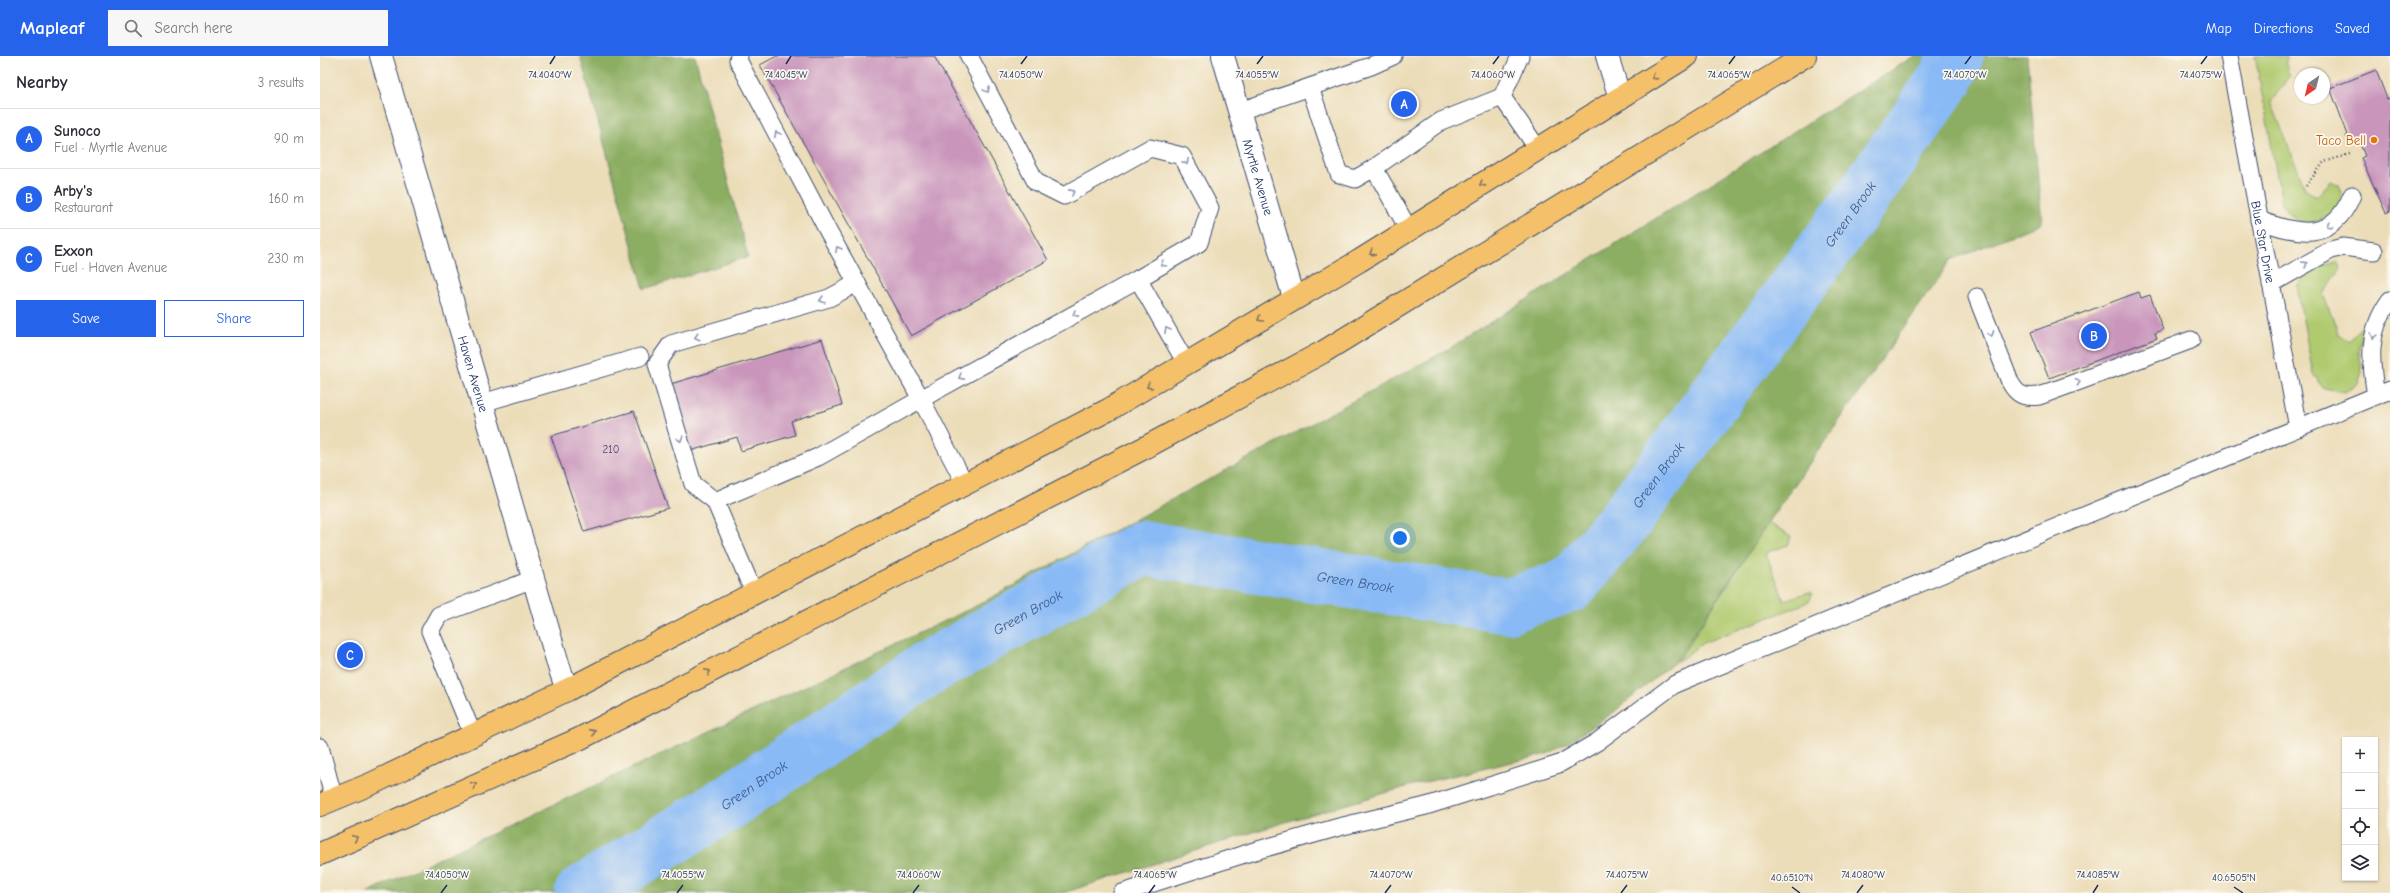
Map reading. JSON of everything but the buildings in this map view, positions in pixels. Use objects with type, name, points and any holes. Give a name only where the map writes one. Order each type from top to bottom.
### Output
[{"type":"highway","points":[[327,802],[373,783],[567,690],[1108,410],[1409,230],[1687,56]]},
{"type":"highway","points":[[320,854],[579,739],[1155,442],[1323,352],[1805,56]]},
{"type":"street","name":"Haven Avenue","points":[[382,56],[533,579],[567,690]]},
{"type":"street","name":"Myrtle Avenue","points":[[1223,56],[1294,298]]},
{"type":"street","points":[[1607,56],[1620,98]]},
{"type":"lane","points":[[739,56],[738,60],[857,283],[921,399],[965,484]]},
{"type":"lane","points":[[715,500],[818,457],[1138,279],[1199,243],[1210,208],[1182,156],[1150,148],[1064,196],[1036,182],[969,56]]},
{"type":"lane","points":[[1240,111],[1371,66],[1393,56]]},
{"type":"lane","points":[[1310,87],[1339,174],[1355,179],[1374,168],[1442,121],[1502,97],[1520,56]]},
{"type":"lane","name":"Blue Star Drive","points":[[2229,56],[2298,428]]},
{"type":"lane","points":[[1502,97],[1538,149]]},
{"type":"lane","points":[[1374,168],[1409,230]]},
{"type":"lane","points":[[2259,220],[2298,232],[2327,228],[2338,219],[2346,209],[2352,195]]},
{"type":"lane","points":[[2271,284],[2331,250],[2343,247],[2374,251]]},
{"type":"lane","points":[[1138,279],[1186,363]]},
{"type":"lane","points":[[754,593],[715,500],[693,484],[657,364],[670,344],[829,298],[857,283]]},
{"type":"lane","points":[[1977,297],[2010,382],[2015,392],[2021,396],[2039,396],[2191,340]]},
{"type":"lane","points":[[1122,893],[1310,835],[1426,806],[1559,764],[1596,742],[1675,684],[2383,393],[2370,353],[2377,325],[2390,300]]},
{"type":"lane","points":[[482,403],[640,357]]},
{"type":"lane","points":[[473,735],[430,631],[439,615],[533,579]]},
{"type":"lane","points":[[320,748],[327,802]]},
{"type":"path","points":[[2306,186],[2324,162],[2350,154]]},
{"type":"green space","points":[[580,56],[695,56],[748,257],[644,289]]},
{"type":"green space","points":[[1914,56],[2027,56],[2042,223],[1951,260],[1768,523],[1676,661],[1614,712],[1569,742],[1547,754],[1413,785],[1282,823],[1063,893],[366,893],[978,605],[1445,351]]},
{"type":"green space","points":[[2255,56],[2287,56],[2287,70],[2290,75],[2271,102],[2306,190],[2316,197],[2331,181],[2339,185],[2342,193],[2338,212],[2322,220],[2314,222],[2300,221],[2288,212],[2282,203]]},
{"type":"green space","points":[[2337,262],[2341,268],[2323,294],[2339,335],[2349,342],[2361,326],[2364,329],[2359,350],[2362,372],[2358,384],[2345,392],[2324,388],[2313,374],[2297,287],[2304,276],[2319,267]]},
{"type":"green space","points":[[1768,523],[1791,537],[1788,545],[1766,553],[1784,600],[1810,592],[1812,595],[1810,600],[1804,604],[1703,643],[1677,662]]},
{"type":"waterway","name":"Green Brook","points":[[582,893],[723,806],[925,670],[1142,548],[1507,606],[1570,585],[1625,520],[1852,212],[1946,78],[1956,56]]},
{"type":"place","name":"Sunoco","points":[[1404,104]]},
{"type":"place","name":"Taco Bell","points":[[2374,140]]},
{"type":"place","name":"Arby's","points":[[2094,336]]},
{"type":"place","name":"Exxon","points":[[350,655]]}]
